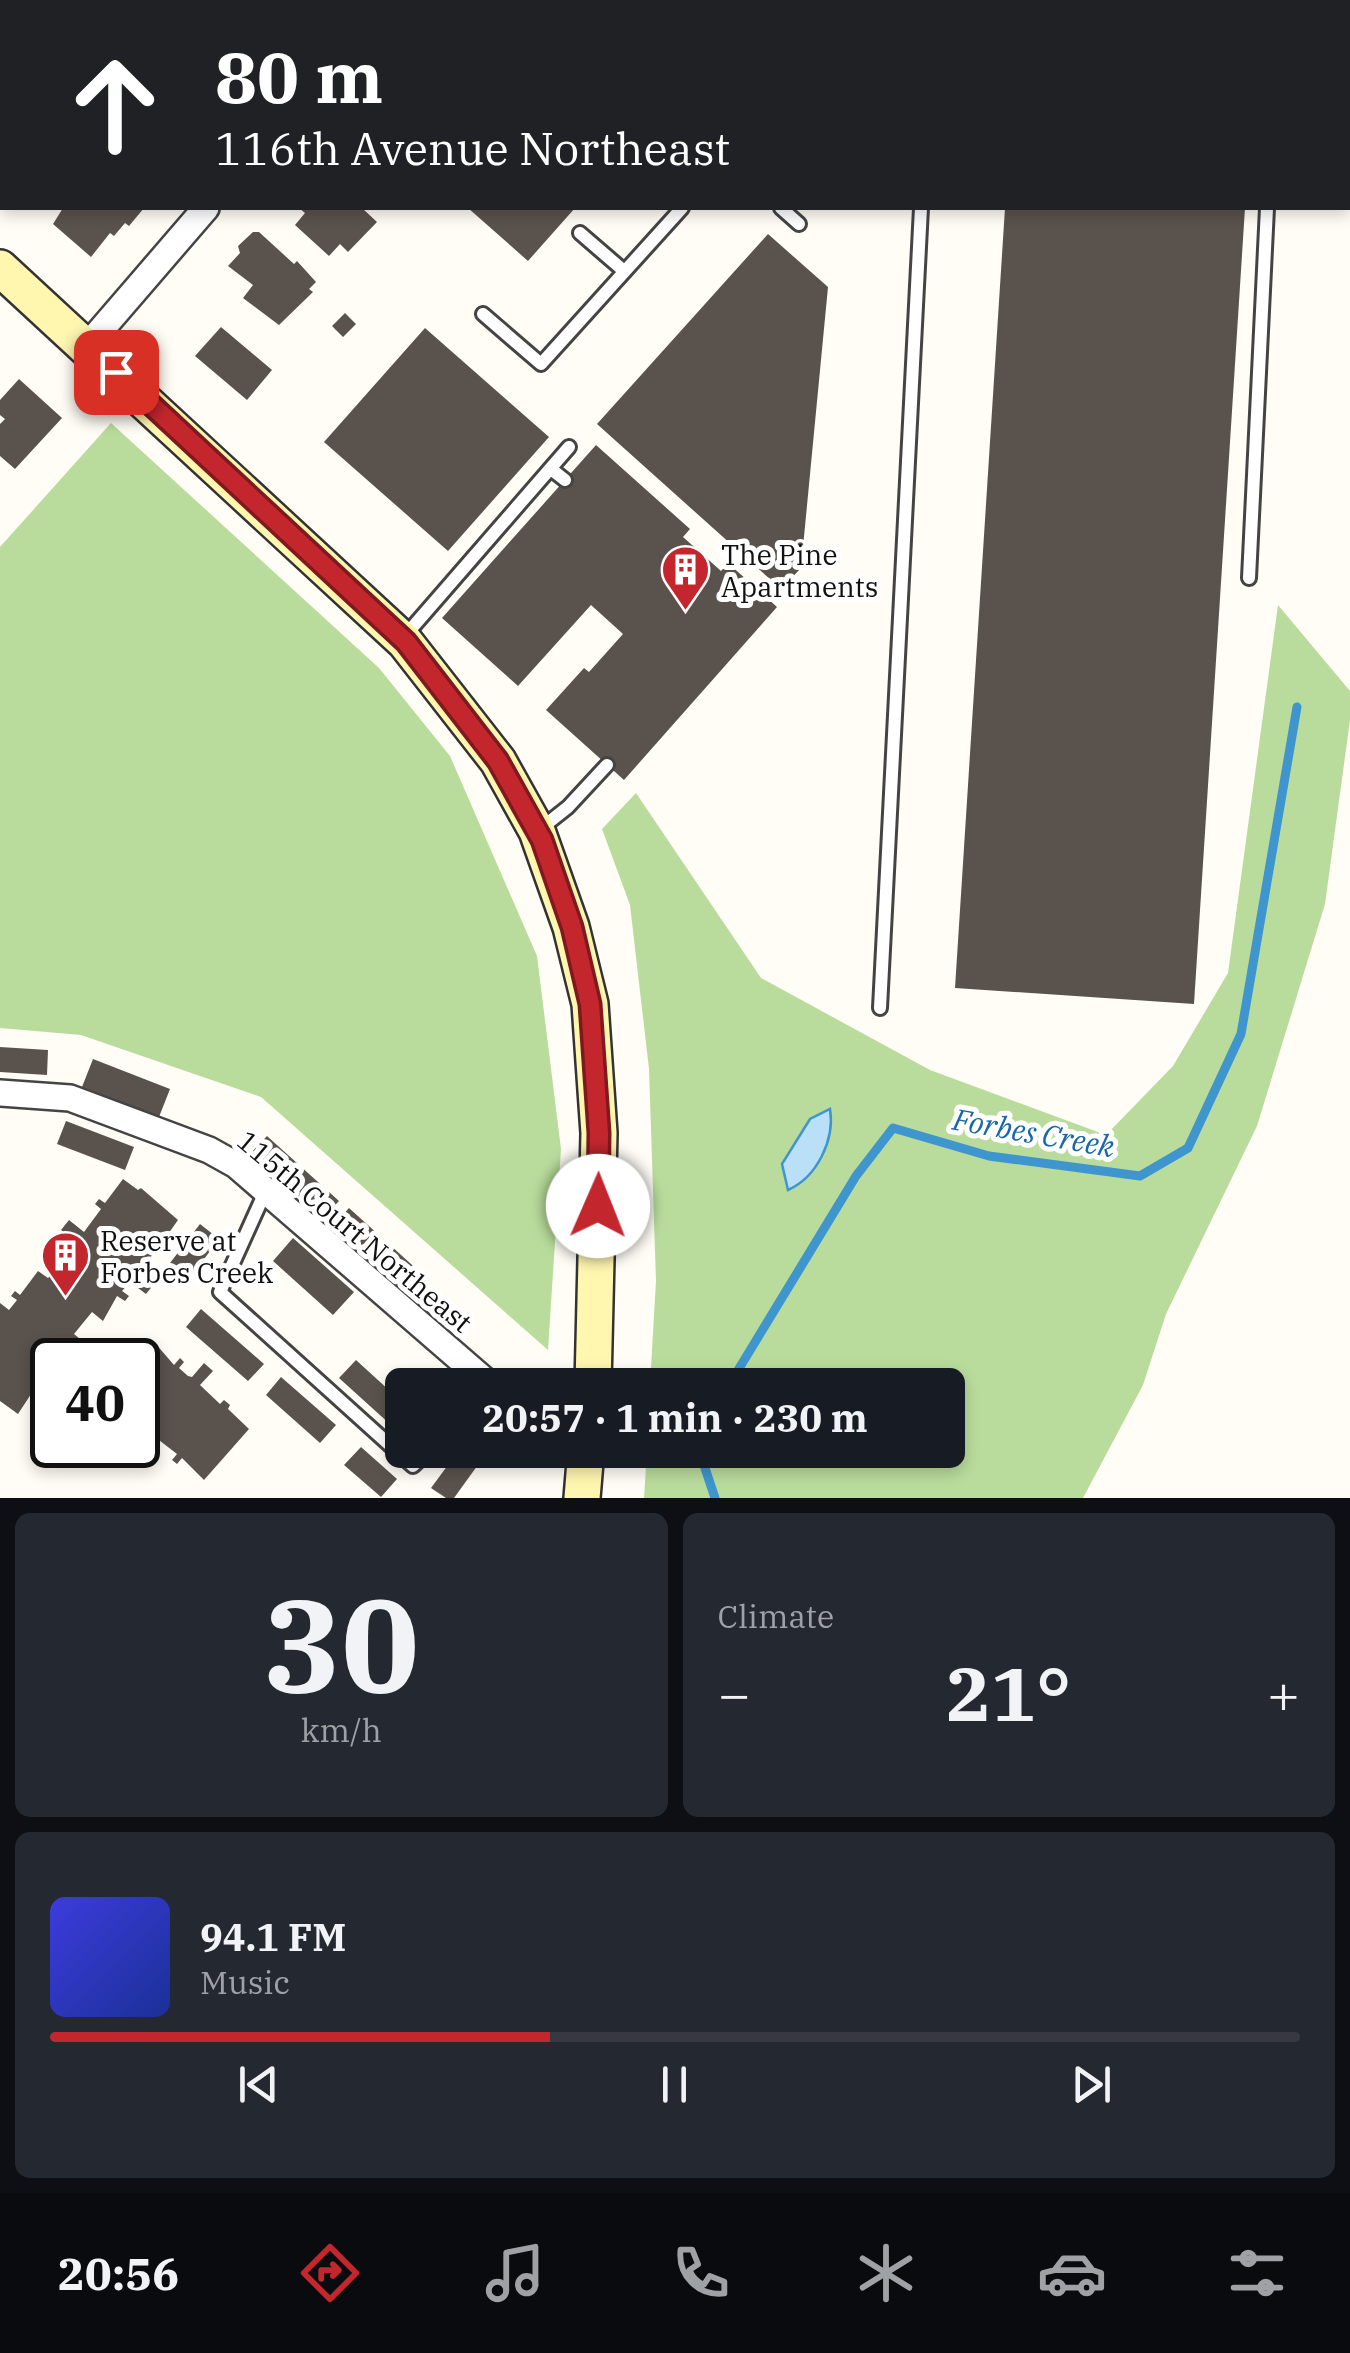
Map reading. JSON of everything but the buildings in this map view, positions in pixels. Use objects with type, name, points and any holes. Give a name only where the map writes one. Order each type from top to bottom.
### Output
[{"type":"street","points":[[88,346],[204,210]]},
{"type":"street","points":[[0,268],[402,638],[459,706],[498,761],[539,836],[572,927],[590,1004],[599,1133],[593,1368]]},
{"type":"street","name":"115th Court Northeast","points":[[0,1093],[70,1098],[209,1150],[236,1165],[470,1368]]},
{"type":"street","points":[[582,1498],[584,1468]]},
{"type":"lane","points":[[483,314],[541,364],[680,210]]},
{"type":"lane","points":[[783,210],[800,224]]},
{"type":"lane","points":[[880,1008],[921,210]]},
{"type":"lane","points":[[1249,578],[1268,210]]},
{"type":"lane","points":[[580,233],[624,271]]},
{"type":"lane","points":[[402,638],[569,447]]},
{"type":"lane","points":[[551,468],[565,480]]},
{"type":"lane","points":[[539,836],[607,765]]},
{"type":"lane","points":[[266,1190],[220,1292],[385,1441]]},
{"type":"green space","points":[[111,423],[379,668],[450,756],[537,956],[561,1149],[548,1350],[261,1097],[81,1035],[0,1028],[0,547]]},
{"type":"green space","points":[[1278,605],[1350,691],[1350,720],[1325,904],[1257,1126],[1166,1314],[1143,1385],[1083,1498],[644,1498],[646,1468],[965,1468],[965,1368],[651,1368],[656,1281],[649,1069],[630,905],[602,829],[636,793],[761,978],[930,1070],[1106,1135],[1173,1066],[1228,973]]},
{"type":"water","points":[[830,1109],[830,1133],[822,1156],[808,1176],[788,1190],[782,1164],[810,1119]]},
{"type":"waterway","name":"Forbes Creek","points":[[739,1368],[856,1176],[893,1128],[989,1156],[1140,1176],[1188,1148],[1241,1034],[1297,707]]},
{"type":"waterway","name":"Forbes Creek","points":[[705,1468],[715,1498]]},
{"type":"place","name":"The Pine Apartments","points":[[686,612]]},
{"type":"place","name":"Reserve at Forbes Creek","points":[[65,1298]]},
{"type":"route","points":[[116,372],[406,642],[498,761],[542,840],[572,927],[590,1004],[599,1133],[598,1206]]}]
